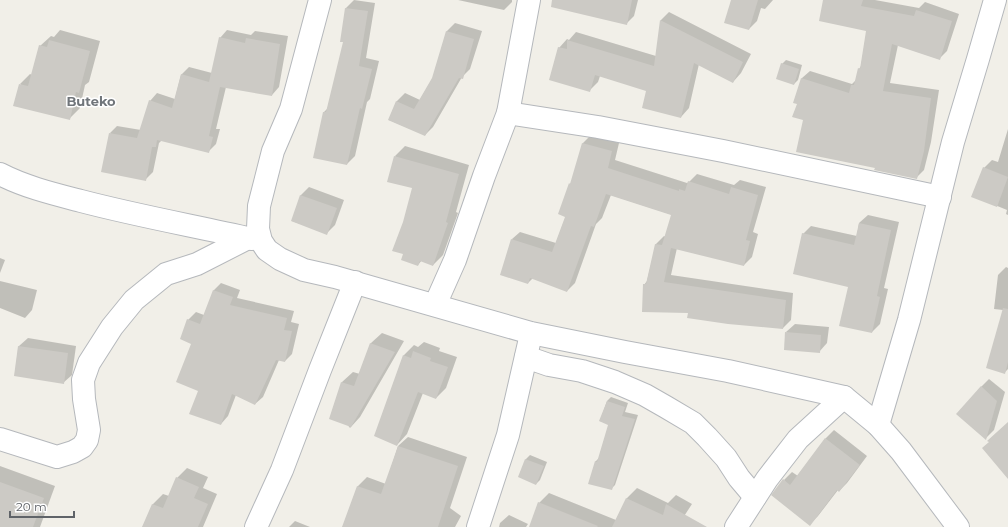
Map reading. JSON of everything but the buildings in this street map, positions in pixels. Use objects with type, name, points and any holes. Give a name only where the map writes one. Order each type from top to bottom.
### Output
[{"type":"street","points":[[0,439],[56,457],[73,452],[82,447],[87,440],[89,430],[84,399],[83,380],[89,363],[112,327],[134,300],[166,274],[197,264],[254,240],[258,229],[259,206],[273,152],[291,109],[320,0]]},
{"type":"street","points":[[435,305],[455,260],[484,176],[508,113],[529,0]]},
{"type":"street","points":[[878,425],[909,320],[953,142],[995,0]]},
{"type":"street","points":[[508,113],[613,130],[940,197]]},
{"type":"street","points":[[0,174],[14,181],[100,206],[254,240],[280,259],[304,270],[355,282],[531,333],[728,371],[844,397],[878,425],[901,451],[958,527]]},
{"type":"street","points":[[256,527],[282,470],[355,282]]},
{"type":"street","points":[[478,527],[508,435],[531,333]]},
{"type":"street","points":[[526,357],[615,382],[666,406],[693,423],[707,437],[726,458],[739,478],[755,498]]},
{"type":"street","points":[[736,527],[767,479],[798,439],[844,397]]},
{"type":"district","name":"Buteko","points":[[91,101]]}]
